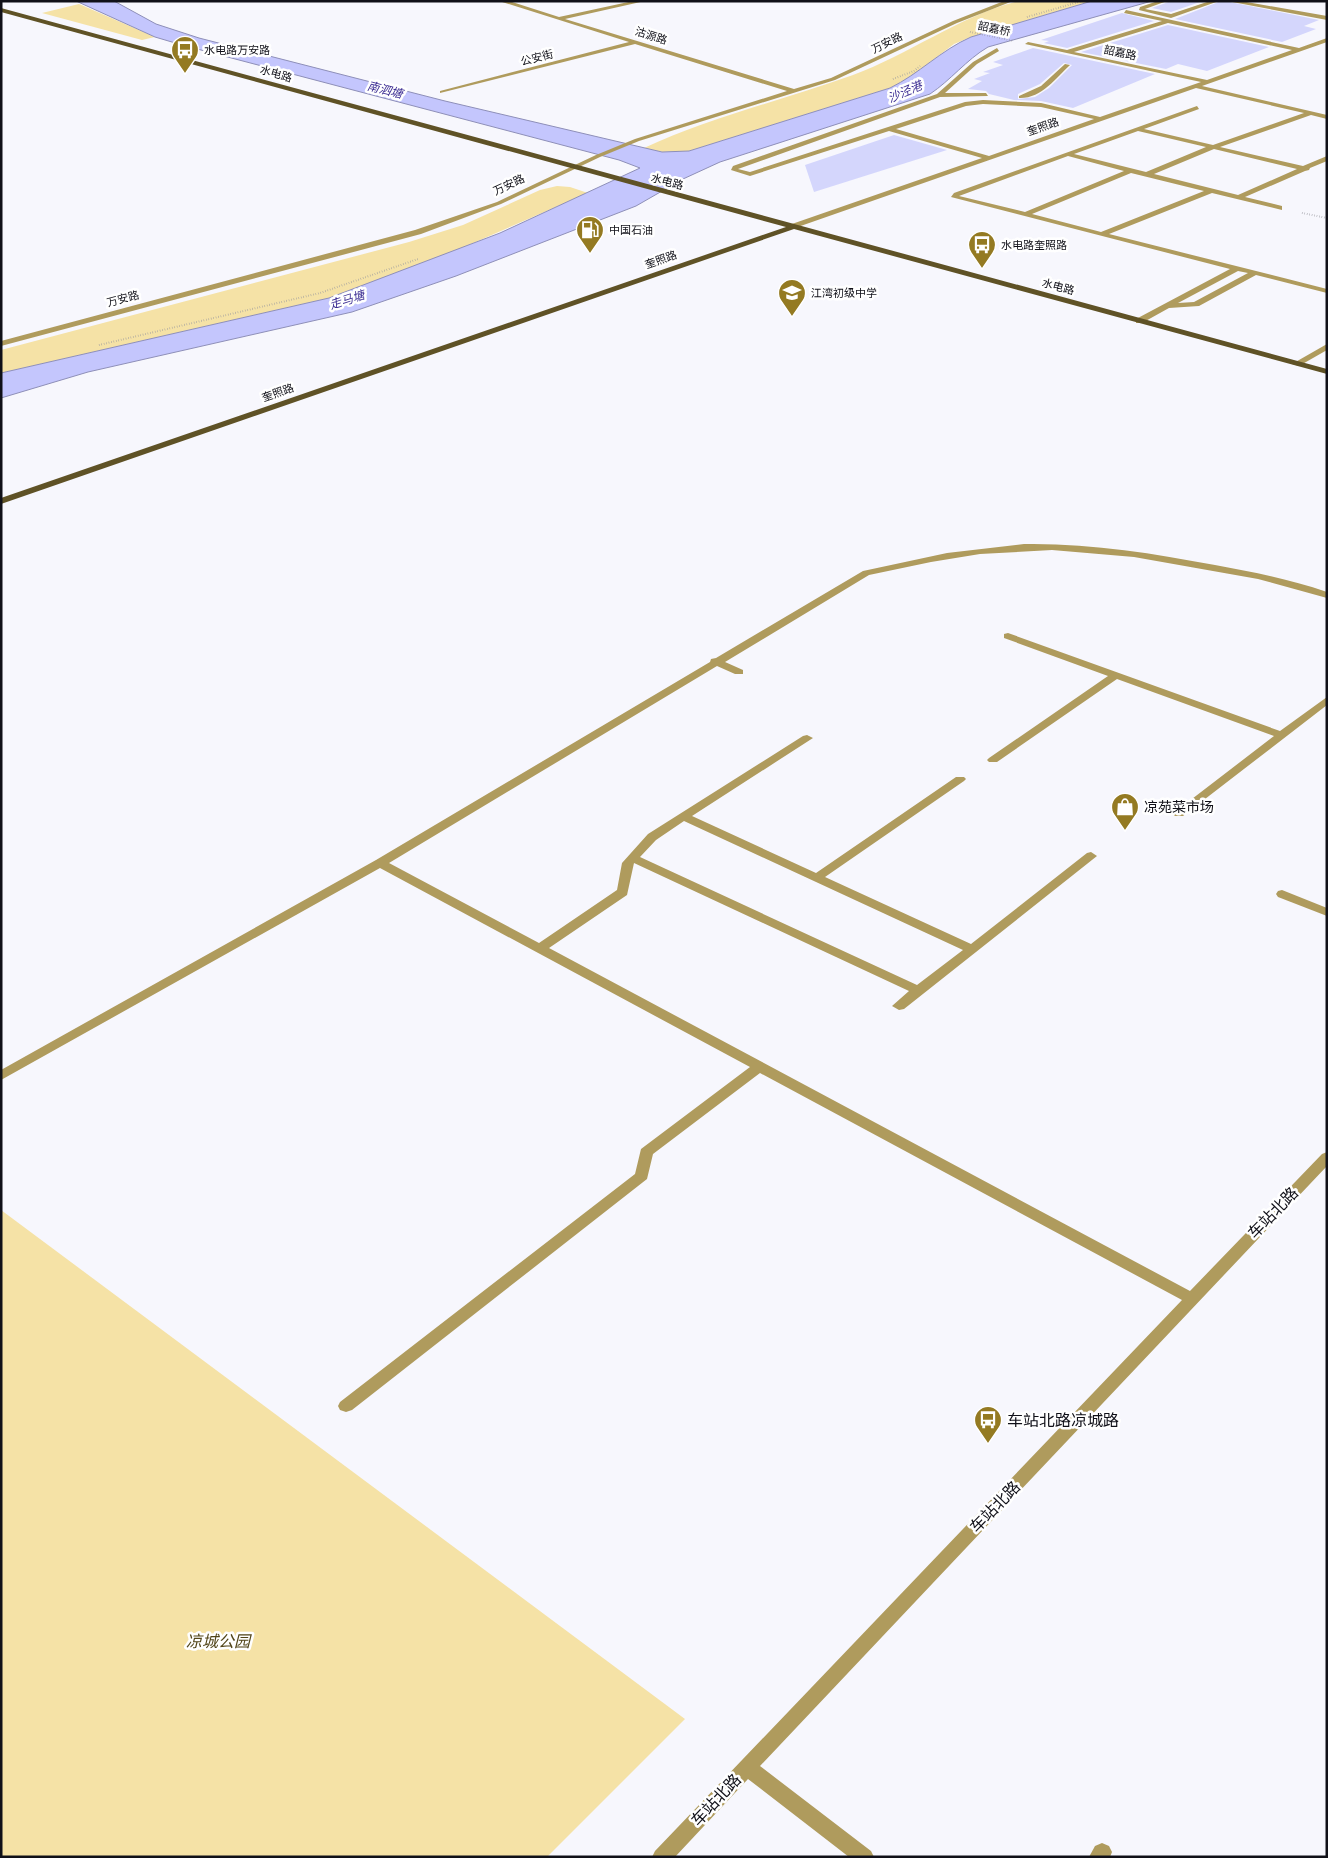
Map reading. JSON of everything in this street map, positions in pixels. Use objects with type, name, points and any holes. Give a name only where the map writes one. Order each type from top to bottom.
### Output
[{"type":"main road","name":"水电路","points":[[1,10],[572,168],[1327,372]]},
{"type":"main road","name":"奎照路","points":[[1,501],[792,227]]},
{"type":"street","name":"沽源路","points":[[502,1],[793,91]]},
{"type":"street","points":[[560,18],[642,1]]},
{"type":"street","name":"万安路","points":[[1,344],[418,232],[499,203],[598,156],[637,140],[793,91],[867,65],[955,22],[1010,1]]},
{"type":"street","points":[[1164,1],[1142,8],[1142,10],[1171,16],[1216,1]]},
{"type":"street","points":[[1230,1],[1327,18]]},
{"type":"street","points":[[1126,12],[1300,50]]},
{"type":"street","points":[[1068,52],[1168,21]]},
{"type":"street","name":"奎照路","points":[[792,227],[1327,40]]},
{"type":"street","name":"公安街","points":[[442,92],[637,42]]},
{"type":"street","name":"韶嘉路","points":[[1028,44],[1209,82]]},
{"type":"street","points":[[939,95],[975,63],[997,50]]},
{"type":"street","points":[[1021,97],[1039,90],[1050,82],[1058,70],[1067,65]]},
{"type":"street","points":[[1196,86],[1327,117]]},
{"type":"street","points":[[1041,104],[983,102],[966,104],[750,174],[734,170],[735,167],[939,95],[963,94],[1021,97],[1100,119]]},
{"type":"street","points":[[1197,108],[956,194],[955,197],[1327,291]]},
{"type":"street","points":[[1146,175],[1213,147],[1327,111]]},
{"type":"street","points":[[865,122],[988,158]]},
{"type":"street","points":[[1136,130],[1305,168]]},
{"type":"street","points":[[781,151],[803,156]]},
{"type":"street","points":[[1066,154],[1280,208]]},
{"type":"street","points":[[1238,198],[1327,158]]},
{"type":"street","points":[[1028,215],[1028,213],[1129,171]]},
{"type":"street","points":[[1102,234],[1211,191]]},
{"type":"street","points":[[1139,321],[1237,268]]},
{"type":"street","points":[[1168,306],[1192,305],[1255,273]]},
{"type":"street","points":[[1296,364],[1327,346]]},
{"type":"street","points":[[1,1076],[380,863],[866,573],[933,558],[998,548],[1066,548],[1127,553],[1260,576],[1325,593]]},
{"type":"street","points":[[1008,636],[1282,735]]},
{"type":"street","points":[[715,662],[739,672]]},
{"type":"street","points":[[993,760],[1116,676]]},
{"type":"street","points":[[1179,814],[1327,700]]},
{"type":"street","points":[[542,948],[623,892],[628,863],[652,837],[807,738]]},
{"type":"street","points":[[816,878],[960,779]]},
{"type":"street","points":[[684,817],[972,949]]},
{"type":"street","points":[[899,1006],[1091,856]]},
{"type":"street","points":[[632,858],[919,991]]},
{"type":"street","points":[[380,863],[542,948],[1192,1299]]},
{"type":"street","points":[[1282,894],[1327,912]]},
{"type":"street","points":[[346,1406],[642,1176],[646,1152],[760,1066]]},
{"type":"street","name":"车站北路","points":[[662,1857],[1327,1157]]},
{"type":"street","points":[[748,1767],[864,1857]]},
{"type":"path","name":"韶嘉桥","points":[[970,32],[1014,41]]},
{"type":"green space","points":[[1092,1],[971,37],[954,44],[904,82],[890,88],[689,151],[662,152],[644,148],[695,127],[853,75],[894,57],[953,26],[1015,2]]},
{"type":"green space","points":[[79,4],[155,37],[142,40],[42,13]]},
{"type":"green space","points":[[557,186],[570,187],[588,193],[448,254],[329,298],[1,373],[1,350],[409,242],[463,225],[540,190]]},
{"type":"green space","name":"凉城公园","points":[[1,1210],[685,1719],[547,1857],[1,1857]]},
{"type":"water","points":[[76,1],[114,1],[156,24],[199,38],[445,101],[662,152],[689,151],[890,88],[911,76],[950,48],[971,37],[1092,1],[1152,1],[988,47],[930,94],[720,162],[683,179],[636,206],[456,276],[352,312],[88,372],[1,398],[1,373],[329,298],[500,233],[640,168],[619,160],[182,45],[155,37]]},
{"type":"building","points":[[1171,1],[1203,1],[1171,12],[1152,8]]},
{"type":"building","points":[[1221,1],[1319,20],[1304,26],[1316,29],[1282,42],[1175,19]]},
{"type":"building","points":[[1122,13],[1154,21],[1067,48],[1044,43],[1049,41],[1041,40]]},
{"type":"building","points":[[1168,25],[1269,47],[1207,71],[1178,64],[1166,69],[1081,52]]},
{"type":"building","points":[[1033,48],[1155,74],[1073,108],[1041,101],[1014,100],[989,94],[986,91],[968,89],[982,81],[974,79],[990,73],[983,72],[1003,65],[993,62]],"holes":[[[1064,63],[1072,65],[1049,88],[1035,97],[1018,99],[1018,94],[1040,84]]]},
{"type":"building","points":[[894,135],[947,150],[814,192],[805,165]]},
{"type":"place","name":"水电路万安路","points":[[185,74]]},
{"type":"place","name":"中国石油","points":[[590,254]]},
{"type":"place","name":"水电路奎照路","points":[[982,269]]},
{"type":"place","name":"江湾初级中学","points":[[792,317]]},
{"type":"place","name":"凉苑菜市场","points":[[1125,831]]},
{"type":"place","name":"车站北路凉城路","points":[[988,1444]]},
{"type":"water label","name":"南泗塘","points":[[385,90]]},
{"type":"water label","name":"沙泾港","points":[[905,92]]},
{"type":"water label","name":"走马塘","points":[[347,300]]}]
